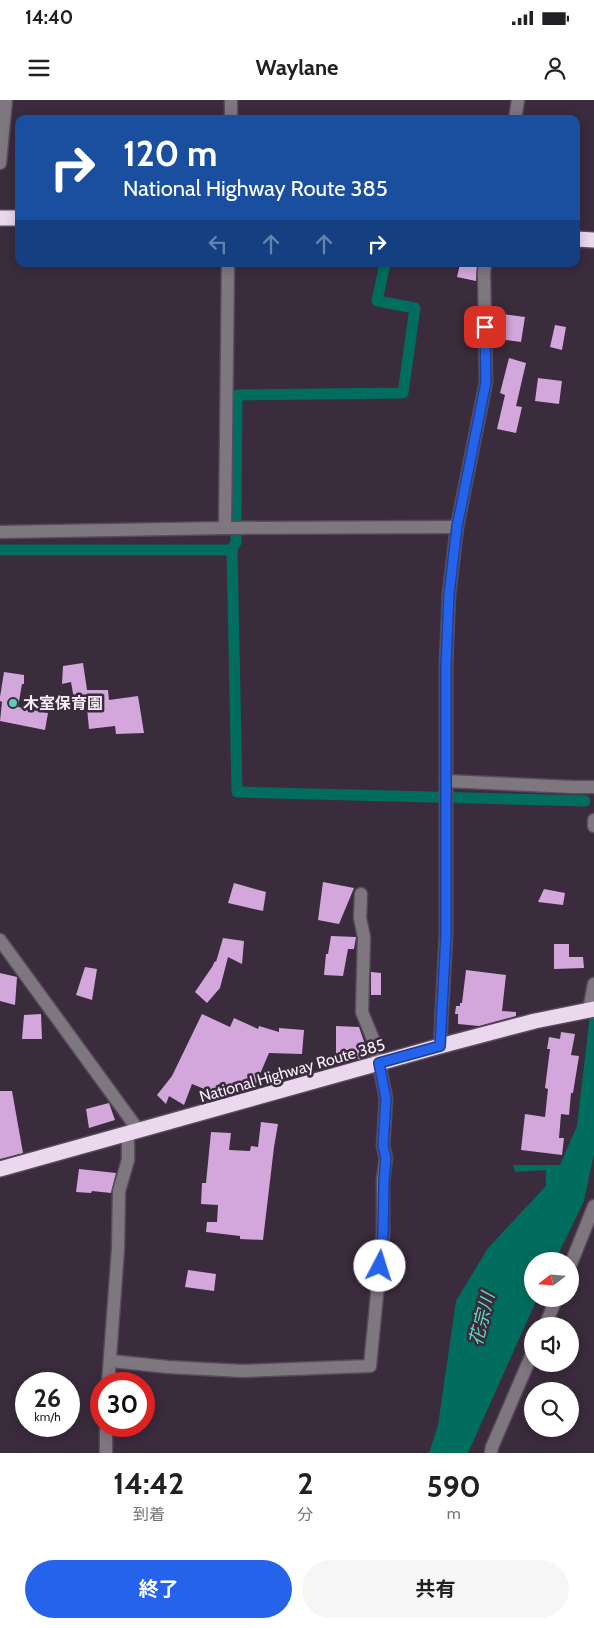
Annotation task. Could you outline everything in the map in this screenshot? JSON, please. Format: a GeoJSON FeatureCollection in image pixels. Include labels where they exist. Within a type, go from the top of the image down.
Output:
{"type":"FeatureCollection","features":[{"type":"Feature","properties":{"kind":"highway"},"geometry":{"type":"LineString","coordinates":[[0,218],[15,218]]}},
{"type":"Feature","properties":{"kind":"highway"},"geometry":{"type":"LineString","coordinates":[[580,239],[594,240]]}},
{"type":"Feature","properties":{"kind":"highway","name":"National Highway Route 385"},"geometry":{"type":"LineString","coordinates":[[0,1169],[440,1046],[535,1021],[591,1009]]}},
{"type":"Feature","properties":{"kind":"street"},"geometry":{"type":"LineString","coordinates":[[231,100],[231,115]]}},
{"type":"Feature","properties":{"kind":"street"},"geometry":{"type":"LineString","coordinates":[[516,115],[518,100]]}},
{"type":"Feature","properties":{"kind":"street"},"geometry":{"type":"LineString","coordinates":[[0,163],[4,102]]}},
{"type":"Feature","properties":{"kind":"street"},"geometry":{"type":"LineString","coordinates":[[225,528],[228,267]]}},
{"type":"Feature","properties":{"kind":"street"},"geometry":{"type":"LineString","coordinates":[[440,1046],[446,935],[449,594],[457,527],[486,382],[485,267]]}},
{"type":"Feature","properties":{"kind":"street"},"geometry":{"type":"LineString","coordinates":[[0,532],[225,528],[457,527]]}},
{"type":"Feature","properties":{"kind":"street"},"geometry":{"type":"LineString","coordinates":[[446,784],[594,787]]}},
{"type":"Feature","properties":{"kind":"street"},"geometry":{"type":"LineString","coordinates":[[594,820],[594,826]]}},
{"type":"Feature","properties":{"kind":"street"},"geometry":{"type":"LineString","coordinates":[[110,1361],[168,1367],[242,1371],[370,1366],[383,1233],[386,1158],[383,1146],[386,1099],[373,1039],[362,1012],[364,937],[360,918],[361,894]]}},
{"type":"Feature","properties":{"kind":"street"},"geometry":{"type":"LineString","coordinates":[[0,940],[134,1132],[119,1191],[118,1249],[109,1372]]}},
{"type":"Feature","properties":{"kind":"street"},"geometry":{"type":"LineString","coordinates":[[591,1009],[594,984]]}},
{"type":"Feature","properties":{"kind":"street"},"geometry":{"type":"LineString","coordinates":[[576,1252],[594,1206]]}},
{"type":"Feature","properties":{"kind":"street"},"geometry":{"type":"LineString","coordinates":[[494,1452],[492,1447],[524,1372]]}},
{"type":"Feature","properties":{"kind":"street"},"geometry":{"type":"LineString","coordinates":[[106,1453],[107,1437]]}},
{"type":"Feature","properties":{"kind":"water","name":"花宗川"},"geometry":{"type":"Polygon","coordinates":[[[594,997],[594,1154],[584,1201],[559,1252],[524,1252],[524,1308],[533,1308],[529,1317],[524,1317],[524,1328],[468,1453],[429,1453],[438,1425],[456,1301],[488,1248],[546,1186],[546,1170],[515,1172],[513,1165],[560,1165],[577,1126],[590,1015],[594,997]]]}},
{"type":"Feature","properties":{"kind":"building"},"geometry":{"type":"Polygon","coordinates":[[[459,267],[477,267],[476,281],[457,277],[459,267]]]}},
{"type":"Feature","properties":{"kind":"building"},"geometry":{"type":"Polygon","coordinates":[[[502,314],[525,317],[521,342],[499,339],[502,314]]]}},
{"type":"Feature","properties":{"kind":"building"},"geometry":{"type":"Polygon","coordinates":[[[555,325],[566,327],[562,350],[550,347],[555,325]]]}},
{"type":"Feature","properties":{"kind":"building"},"geometry":{"type":"Polygon","coordinates":[[[509,358],[526,363],[516,406],[522,407],[516,433],[497,429],[505,395],[500,393],[509,358]]]}},
{"type":"Feature","properties":{"kind":"building"},"geometry":{"type":"Polygon","coordinates":[[[538,378],[562,381],[559,404],[535,401],[538,378]]]}},
{"type":"Feature","properties":{"kind":"building"},"geometry":{"type":"Polygon","coordinates":[[[83,663],[87,690],[108,690],[109,700],[138,696],[144,733],[116,734],[115,726],[89,729],[87,708],[71,709],[70,700],[74,699],[71,682],[62,684],[63,666],[83,663]]]}},
{"type":"Feature","properties":{"kind":"building"},"geometry":{"type":"Polygon","coordinates":[[[4,672],[24,675],[24,684],[22,684],[18,707],[48,713],[45,730],[0,721],[2,702],[0,697],[4,672]]]}},
{"type":"Feature","properties":{"kind":"building"},"geometry":{"type":"Polygon","coordinates":[[[323,882],[354,888],[339,924],[318,920],[323,882]]]}},
{"type":"Feature","properties":{"kind":"building"},"geometry":{"type":"Polygon","coordinates":[[[234,883],[266,892],[263,911],[228,903],[234,883]]]}},
{"type":"Feature","properties":{"kind":"building"},"geometry":{"type":"Polygon","coordinates":[[[544,889],[565,893],[563,905],[538,902],[544,889]]]}},
{"type":"Feature","properties":{"kind":"building"},"geometry":{"type":"Polygon","coordinates":[[[331,936],[356,937],[354,949],[348,949],[343,976],[324,975],[326,954],[328,954],[331,936]]]}},
{"type":"Feature","properties":{"kind":"building"},"geometry":{"type":"Polygon","coordinates":[[[223,938],[244,941],[242,964],[228,957],[220,988],[207,1003],[195,992],[216,962],[223,938]]]}},
{"type":"Feature","properties":{"kind":"building"},"geometry":{"type":"Polygon","coordinates":[[[554,944],[569,944],[569,957],[583,957],[584,968],[554,969],[554,944]]]}},
{"type":"Feature","properties":{"kind":"building"},"geometry":{"type":"Polygon","coordinates":[[[85,967],[97,969],[92,1000],[76,995],[85,967]]]}},
{"type":"Feature","properties":{"kind":"building"},"geometry":{"type":"Polygon","coordinates":[[[466,970],[506,975],[502,1011],[516,1012],[516,1016],[479,1026],[458,1024],[458,1014],[455,1014],[456,1006],[460,1006],[460,1003],[462,1003],[466,970]]]}},
{"type":"Feature","properties":{"kind":"building"},"geometry":{"type":"Polygon","coordinates":[[[371,972],[381,973],[381,995],[371,995],[371,972]]]}},
{"type":"Feature","properties":{"kind":"building"},"geometry":{"type":"Polygon","coordinates":[[[0,973],[17,977],[15,1005],[0,1001],[0,973]]]}},
{"type":"Feature","properties":{"kind":"building"},"geometry":{"type":"Polygon","coordinates":[[[41,1014],[42,1039],[22,1039],[24,1015],[41,1014]]]}},
{"type":"Feature","properties":{"kind":"building"},"geometry":{"type":"Polygon","coordinates":[[[202,1014],[230,1027],[234,1018],[258,1029],[259,1026],[279,1032],[279,1028],[304,1030],[302,1054],[269,1053],[254,1088],[243,1091],[231,1087],[228,1096],[224,1097],[192,1084],[184,1105],[169,1096],[166,1104],[157,1095],[172,1076],[202,1014]]]}},
{"type":"Feature","properties":{"kind":"building"},"geometry":{"type":"Polygon","coordinates":[[[336,1026],[359,1027],[369,1056],[340,1064],[336,1061],[336,1026]]]}},
{"type":"Feature","properties":{"kind":"building"},"geometry":{"type":"Polygon","coordinates":[[[561,1032],[575,1034],[571,1055],[579,1056],[573,1093],[571,1093],[569,1115],[561,1114],[559,1138],[564,1138],[562,1155],[521,1150],[525,1114],[545,1117],[548,1089],[545,1088],[550,1049],[547,1049],[549,1037],[560,1039],[561,1032]]]}},
{"type":"Feature","properties":{"kind":"building"},"geometry":{"type":"Polygon","coordinates":[[[0,1091],[12,1091],[23,1153],[0,1159],[0,1091]]]}},
{"type":"Feature","properties":{"kind":"building"},"geometry":{"type":"Polygon","coordinates":[[[109,1103],[115,1120],[89,1128],[86,1109],[109,1103]]]}},
{"type":"Feature","properties":{"kind":"building"},"geometry":{"type":"Polygon","coordinates":[[[261,1122],[278,1124],[263,1240],[240,1239],[240,1236],[206,1232],[207,1222],[217,1222],[218,1205],[201,1204],[202,1183],[206,1183],[211,1132],[231,1133],[229,1150],[250,1151],[251,1146],[258,1147],[261,1122]]]}},
{"type":"Feature","properties":{"kind":"building"},"geometry":{"type":"Polygon","coordinates":[[[79,1169],[116,1173],[111,1193],[76,1192],[79,1169]]]}},
{"type":"Feature","properties":{"kind":"building"},"geometry":{"type":"Polygon","coordinates":[[[188,1270],[216,1274],[214,1291],[185,1287],[188,1270]]]}},
{"type":"Feature","properties":{"kind":"waterway"},"geometry":{"type":"LineString","coordinates":[[236,520],[237,395],[403,393],[415,308],[377,301],[384,267]]}},
{"type":"Feature","properties":{"kind":"waterway"},"geometry":{"type":"LineString","coordinates":[[232,550],[236,542],[236,536]]}},
{"type":"Feature","properties":{"kind":"waterway"},"geometry":{"type":"LineString","coordinates":[[0,550],[232,550],[237,792],[585,801]]}},
{"type":"Feature","properties":{"kind":"place","name":"木室保育園"},"geometry":{"type":"Point","coordinates":[13,703]}},
{"type":"Feature","properties":{"kind":"route"},"geometry":{"type":"LineString","coordinates":[[380,1266],[386,1158],[383,1146],[386,1099],[379,1063],[440,1046],[446,935],[446,664],[449,594],[457,527],[486,382],[485,327]]}}]}
